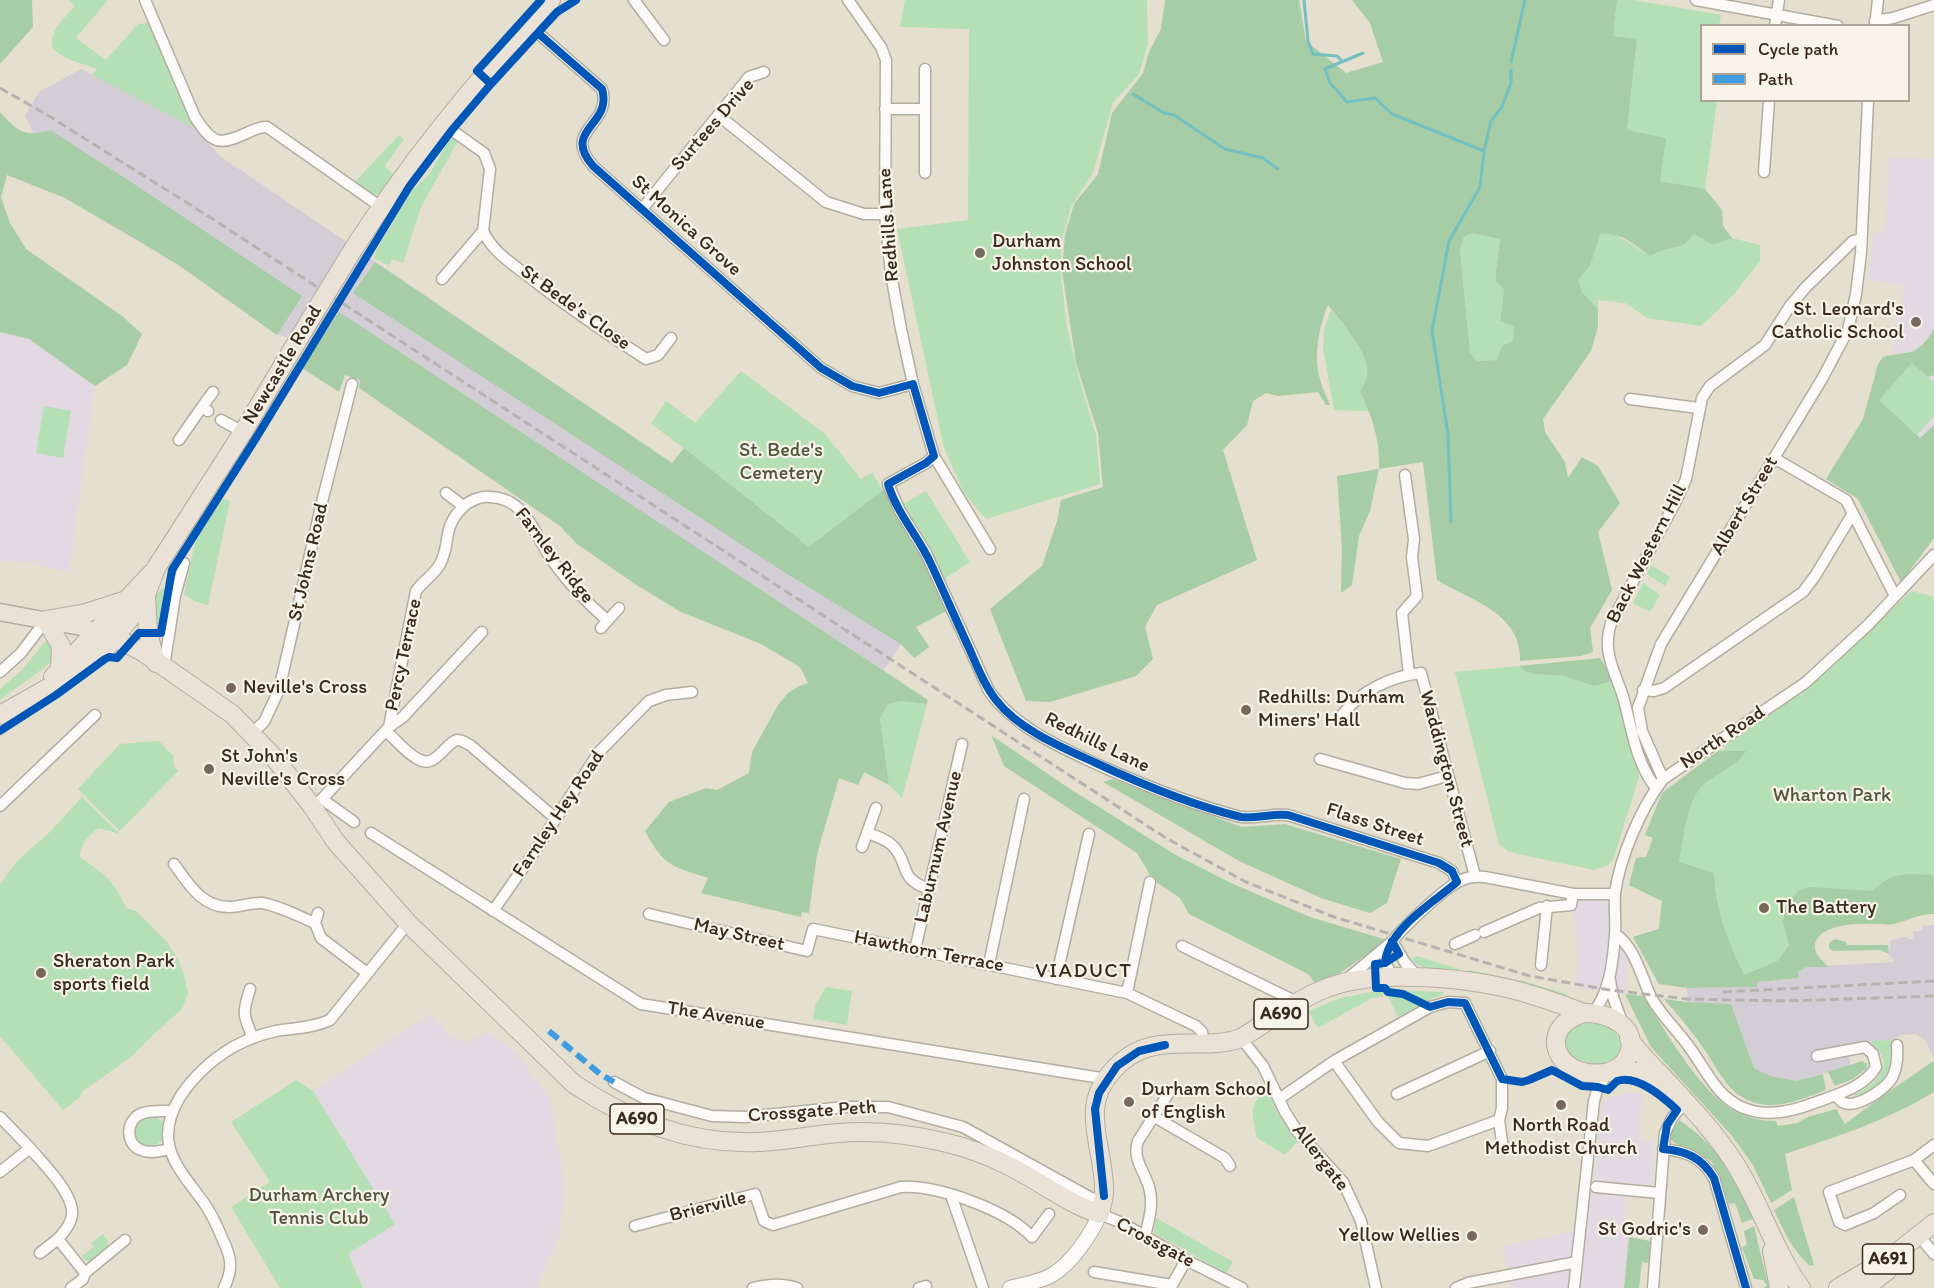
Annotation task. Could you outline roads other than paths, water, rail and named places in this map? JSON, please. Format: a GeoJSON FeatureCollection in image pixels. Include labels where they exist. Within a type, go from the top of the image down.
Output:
{"type":"FeatureCollection","features":[{"type":"Feature","properties":{"kind":"highway"},"geometry":{"type":"LineString","coordinates":[[443,124],[529,25],[546,2]]}},
{"type":"Feature","properties":{"kind":"highway","name":"Newcastle Road"},"geometry":{"type":"LineString","coordinates":[[102,639],[132,616],[146,595],[156,568],[243,432],[354,248],[412,163],[443,124]]}},
{"type":"Feature","properties":{"kind":"highway","name":"Newcastle Road"},"geometry":{"type":"LineString","coordinates":[[102,639],[124,600],[156,568]]}},
{"type":"Feature","properties":{"kind":"highway"},"geometry":{"type":"LineString","coordinates":[[146,595],[148,633],[160,665]]}},
{"type":"Feature","properties":{"kind":"highway"},"geometry":{"type":"LineString","coordinates":[[60,669],[61,646],[46,620],[86,613],[124,600]]}},
{"type":"Feature","properties":{"kind":"highway"},"geometry":{"type":"LineString","coordinates":[[45,688],[60,669],[102,639]]}},
{"type":"Feature","properties":{"kind":"highway"},"geometry":{"type":"LineString","coordinates":[[0,715],[62,680],[102,639]]}},
{"type":"Feature","properties":{"kind":"highway","name":"A690"},"geometry":{"type":"LineString","coordinates":[[102,639],[138,660],[160,665],[218,702],[272,754],[317,803],[336,842],[408,923],[574,1084],[600,1101],[651,1125],[704,1140],[758,1142],[869,1132],[944,1142],[1013,1167],[1070,1201],[1100,1214],[1104,1196],[1095,1109],[1099,1093],[1107,1079],[1117,1066],[1139,1051],[1165,1045],[1230,1042],[1241,1038],[1324,988],[1344,983],[1392,977],[1463,981],[1537,997],[1616,1019],[1642,1055],[1715,1135],[1734,1162],[1765,1217],[1786,1264],[1801,1288]]}},
{"type":"Feature","properties":{"kind":"highway"},"geometry":{"type":"LineString","coordinates":[[1537,997],[1560,1029]]}},
{"type":"Feature","properties":{"kind":"highway"},"geometry":{"type":"LineString","coordinates":[[1581,1072],[1570,1066],[1559,1054],[1556,1036],[1568,1019],[1588,1013]]}},
{"type":"Feature","properties":{"kind":"highway"},"geometry":{"type":"LineString","coordinates":[[1613,1070],[1628,1057],[1626,1032]]}},
{"type":"Feature","properties":{"kind":"highway","name":"A690"},"geometry":{"type":"LineString","coordinates":[[1581,1072],[1592,1074],[1629,1070],[1685,1102]]}},
{"type":"Feature","properties":{"kind":"highway","name":"A690"},"geometry":{"type":"LineString","coordinates":[[1765,1217],[1779,1288]]}},
{"type":"Feature","properties":{"kind":"highway","name":"A691"},"geometry":{"type":"LineString","coordinates":[[1838,1288],[1891,1257],[1934,1223]]}},
{"type":"Feature","properties":{"kind":"highway","name":"A691"},"geometry":{"type":"LineString","coordinates":[[1865,1288],[1931,1244]]}},
{"type":"Feature","properties":{"kind":"main road","name":"A690"},"geometry":{"type":"LineString","coordinates":[[0,612],[46,620],[102,639]]}},
{"type":"Feature","properties":{"kind":"street"},"geometry":{"type":"LineString","coordinates":[[145,0],[195,117],[206,133],[224,142],[261,127],[267,127],[381,207]]}},
{"type":"Feature","properties":{"kind":"street"},"geometry":{"type":"LineString","coordinates":[[634,0],[664,40]]}},
{"type":"Feature","properties":{"kind":"street","name":"Redhills Lane"},"geometry":{"type":"LineString","coordinates":[[848,0],[886,60],[885,214],[891,274],[913,384],[934,456],[990,549]]}},
{"type":"Feature","properties":{"kind":"street"},"geometry":{"type":"LineString","coordinates":[[1696,0],[1776,21],[1813,24]]}},
{"type":"Feature","properties":{"kind":"street"},"geometry":{"type":"LineString","coordinates":[[1776,21],[1779,0]]}},
{"type":"Feature","properties":{"kind":"street"},"geometry":{"type":"LineString","coordinates":[[1878,0],[1875,23],[1934,5]]}},
{"type":"Feature","properties":{"kind":"street","name":"St Monica Grove"},"geometry":{"type":"LineString","coordinates":[[529,25],[602,89],[605,98],[603,110],[588,128],[582,141],[584,155],[593,166],[821,368],[852,386],[879,393],[913,384]]}},
{"type":"Feature","properties":{"kind":"street"},"geometry":{"type":"LineString","coordinates":[[925,69],[925,173]]}},
{"type":"Feature","properties":{"kind":"street","name":"Surtees Drive"},"geometry":{"type":"LineString","coordinates":[[642,209],[749,77],[764,72]]}},
{"type":"Feature","properties":{"kind":"street"},"geometry":{"type":"LineString","coordinates":[[1764,172],[1769,102]]}},
{"type":"Feature","properties":{"kind":"street","name":"Albert Street"},"geometry":{"type":"LineString","coordinates":[[1659,784],[1638,717],[1638,708],[1661,644],[1822,379],[1848,330],[1853,315],[1859,278],[1868,102]]}},
{"type":"Feature","properties":{"kind":"street"},"geometry":{"type":"LineString","coordinates":[[885,109],[925,109]]}},
{"type":"Feature","properties":{"kind":"street"},"geometry":{"type":"LineString","coordinates":[[718,115],[826,202],[864,214],[885,214]]}},
{"type":"Feature","properties":{"kind":"street"},"geometry":{"type":"LineString","coordinates":[[442,279],[483,231],[489,180],[488,160],[484,153],[443,124]]}},
{"type":"Feature","properties":{"kind":"street","name":"St Bede's Close"},"geometry":{"type":"LineString","coordinates":[[483,231],[497,252],[570,310],[646,359],[658,355],[671,338]]}},
{"type":"Feature","properties":{"kind":"street","name":"Back Western Hill"},"geometry":{"type":"LineString","coordinates":[[1659,784],[1646,776],[1636,749],[1608,654],[1609,630],[1686,479],[1698,408],[1702,398],[1710,386],[1766,345],[1790,306],[1806,287],[1862,235]]}},
{"type":"Feature","properties":{"kind":"street","name":"St Johns Road"},"geometry":{"type":"LineString","coordinates":[[252,734],[264,722],[279,690],[352,384]]}},
{"type":"Feature","properties":{"kind":"street"},"geometry":{"type":"LineString","coordinates":[[178,440],[205,409],[213,392]]}},
{"type":"Feature","properties":{"kind":"street"},"geometry":{"type":"LineString","coordinates":[[1630,399],[1698,408]]}},
{"type":"Feature","properties":{"kind":"street"},"geometry":{"type":"LineString","coordinates":[[221,420],[243,432]]}},
{"type":"Feature","properties":{"kind":"street","name":"Redhills Lane"},"geometry":{"type":"LineString","coordinates":[[934,456],[926,463],[888,484],[892,496],[926,553],[989,691],[1002,707],[1037,734],[1060,747],[1176,797],[1228,814],[1252,818],[1274,814]]}},
{"type":"Feature","properties":{"kind":"street"},"geometry":{"type":"LineString","coordinates":[[1774,458],[1846,500],[1895,596]]}},
{"type":"Feature","properties":{"kind":"street"},"geometry":{"type":"LineString","coordinates":[[1342,715],[1348,706],[1363,695],[1390,680],[1409,674],[1402,613],[1417,596],[1412,557],[1414,538],[1405,475]]}},
{"type":"Feature","properties":{"kind":"street"},"geometry":{"type":"LineString","coordinates":[[446,493],[463,507]]}},
{"type":"Feature","properties":{"kind":"street","name":"Farnley Ridge"},"geometry":{"type":"LineString","coordinates":[[463,507],[486,496],[498,497],[516,505],[528,518],[548,556],[604,624],[619,608]]}},
{"type":"Feature","properties":{"kind":"street","name":"Percy Terrace"},"geometry":{"type":"LineString","coordinates":[[317,803],[388,729],[416,591],[423,581],[435,572],[442,561],[450,521],[463,507]]}},
{"type":"Feature","properties":{"kind":"street"},"geometry":{"type":"LineString","coordinates":[[1643,690],[1654,691],[1664,688],[1803,592],[1853,513]]}},
{"type":"Feature","properties":{"kind":"street","name":"North Road"},"geometry":{"type":"LineString","coordinates":[[1588,1013],[1604,997],[1609,977],[1615,934],[1615,894],[1631,837],[1642,810],[1659,784],[1805,683],[1868,625],[1934,555]]}},
{"type":"Feature","properties":{"kind":"street"},"geometry":{"type":"LineString","coordinates":[[160,665],[184,563]]}},
{"type":"Feature","properties":{"kind":"street"},"geometry":{"type":"LineString","coordinates":[[0,672],[21,653],[46,620]]}},
{"type":"Feature","properties":{"kind":"street"},"geometry":{"type":"LineString","coordinates":[[482,632],[403,717],[388,729],[419,760],[428,761],[439,756],[455,741],[460,740],[470,745],[555,818]]}},
{"type":"Feature","properties":{"kind":"street","name":"Waddington Street"},"geometry":{"type":"LineString","coordinates":[[1409,674],[1421,673],[1475,876]]}},
{"type":"Feature","properties":{"kind":"street","name":"Farnley Hey Road"},"geometry":{"type":"LineString","coordinates":[[493,911],[599,752],[650,701],[666,695],[692,692]]}},
{"type":"Feature","properties":{"kind":"street"},"geometry":{"type":"LineString","coordinates":[[0,806],[94,716]]}},
{"type":"Feature","properties":{"kind":"street","name":"Laburnum Avenue"},"geometry":{"type":"LineString","coordinates":[[915,950],[962,744]]}},
{"type":"Feature","properties":{"kind":"street"},"geometry":{"type":"LineString","coordinates":[[1320,759],[1405,783],[1418,784],[1447,776]]}},
{"type":"Feature","properties":{"kind":"street"},"geometry":{"type":"LineString","coordinates":[[988,964],[1024,799]]}},
{"type":"Feature","properties":{"kind":"street"},"geometry":{"type":"LineString","coordinates":[[317,803],[354,822]]}},
{"type":"Feature","properties":{"kind":"street"},"geometry":{"type":"LineString","coordinates":[[862,847],[876,808]]}},
{"type":"Feature","properties":{"kind":"street","name":"Flass Street"},"geometry":{"type":"LineString","coordinates":[[1274,814],[1288,815],[1439,863],[1452,871],[1458,882]]}},
{"type":"Feature","properties":{"kind":"street","name":"The Avenue"},"geometry":{"type":"LineString","coordinates":[[371,833],[640,1004],[1107,1079]]}},
{"type":"Feature","properties":{"kind":"street"},"geometry":{"type":"LineString","coordinates":[[867,833],[883,838],[893,846],[909,878],[914,883],[929,889]]}},
{"type":"Feature","properties":{"kind":"street"},"geometry":{"type":"LineString","coordinates":[[1056,979],[1089,834]]}},
{"type":"Feature","properties":{"kind":"street"},"geometry":{"type":"LineString","coordinates":[[174,864],[196,894],[209,902],[228,907],[265,903],[316,918],[321,938],[368,973]]}},
{"type":"Feature","properties":{"kind":"street"},"geometry":{"type":"LineString","coordinates":[[1344,983],[1392,941],[1406,925],[1458,882],[1475,876],[1573,894],[1615,894]]}},
{"type":"Feature","properties":{"kind":"street"},"geometry":{"type":"LineString","coordinates":[[1127,993],[1150,882]]}},
{"type":"Feature","properties":{"kind":"street"},"geometry":{"type":"LineString","coordinates":[[1455,944],[1533,910],[1547,906],[1571,905],[1573,894]]}},
{"type":"Feature","properties":{"kind":"street"},"geometry":{"type":"LineString","coordinates":[[1541,965],[1547,906]]}},
{"type":"Feature","properties":{"kind":"street","name":"May Street"},"geometry":{"type":"LineString","coordinates":[[649,914],[807,951],[813,929]]}},
{"type":"Feature","properties":{"kind":"street"},"geometry":{"type":"LineString","coordinates":[[224,1288],[232,1266],[227,1248],[206,1206],[174,1162],[169,1149],[169,1124],[172,1111],[183,1092],[205,1068],[235,1046],[276,1031],[320,1025],[330,1020],[408,923]]}},
{"type":"Feature","properties":{"kind":"street","name":"Hawthorn Terrace"},"geometry":{"type":"LineString","coordinates":[[813,929],[1127,993],[1196,1026],[1202,1032],[1204,1044]]}},
{"type":"Feature","properties":{"kind":"street"},"geometry":{"type":"LineString","coordinates":[[1615,934],[1624,940],[1629,948],[1652,999],[1692,1051],[1716,1088],[1728,1098],[1752,1111],[1774,1114],[1800,1108],[1836,1095],[1860,1083],[1871,1075],[1876,1067],[1873,1054],[1864,1047],[1818,1056]]}},
{"type":"Feature","properties":{"kind":"street"},"geometry":{"type":"LineString","coordinates":[[1392,941],[1406,964],[1418,977]]}},
{"type":"Feature","properties":{"kind":"street"},"geometry":{"type":"LineString","coordinates":[[1392,941],[1386,951],[1385,963],[1392,977]]}},
{"type":"Feature","properties":{"kind":"street"},"geometry":{"type":"LineString","coordinates":[[1182,946],[1299,1003]]}},
{"type":"Feature","properties":{"kind":"street","name":"North Road"},"geometry":{"type":"LineString","coordinates":[[1609,977],[1613,997],[1626,1032]]}},
{"type":"Feature","properties":{"kind":"street"},"geometry":{"type":"LineString","coordinates":[[250,989],[243,1009],[244,1018],[253,1038]]}},
{"type":"Feature","properties":{"kind":"street"},"geometry":{"type":"LineString","coordinates":[[1279,1099],[1334,1061],[1430,1007],[1448,1002],[1465,1003],[1502,1079],[1502,1108],[1499,1120],[1503,1149]]}},
{"type":"Feature","properties":{"kind":"street","name":"Allergate"},"geometry":{"type":"LineString","coordinates":[[1241,1038],[1263,1066],[1297,1131],[1342,1182],[1355,1206],[1361,1221],[1376,1288]]}},
{"type":"Feature","properties":{"kind":"street"},"geometry":{"type":"LineString","coordinates":[[1836,1095],[1841,1102],[1847,1104],[1869,1098],[1886,1086],[1897,1065],[1897,1045]]}},
{"type":"Feature","properties":{"kind":"street"},"geometry":{"type":"LineString","coordinates":[[1397,1094],[1490,1052]]}},
{"type":"Feature","properties":{"kind":"street"},"geometry":{"type":"LineString","coordinates":[[1334,1061],[1378,1122],[1394,1140],[1428,1146],[1499,1120]]}},
{"type":"Feature","properties":{"kind":"street"},"geometry":{"type":"LineString","coordinates":[[1574,1288],[1594,1101],[1598,1087],[1613,1070]]}},
{"type":"Feature","properties":{"kind":"street"},"geometry":{"type":"LineString","coordinates":[[1581,1072],[1594,1101]]}},
{"type":"Feature","properties":{"kind":"street","name":"Crossgate Peth"},"geometry":{"type":"LineString","coordinates":[[614,1082],[644,1098],[712,1116],[745,1117],[845,1107],[888,1107],[963,1127],[1093,1199],[1100,1199],[1104,1196]]}},
{"type":"Feature","properties":{"kind":"street"},"geometry":{"type":"LineString","coordinates":[[1145,1236],[1150,1217],[1149,1186],[1137,1160],[1135,1149],[1168,1094]]}},
{"type":"Feature","properties":{"kind":"street"},"geometry":{"type":"LineString","coordinates":[[1653,1288],[1659,1193],[1667,1125],[1685,1102]]}},
{"type":"Feature","properties":{"kind":"street"},"geometry":{"type":"LineString","coordinates":[[169,1149],[154,1152],[140,1150],[131,1142],[129,1129],[134,1119],[144,1112],[172,1111]]}},
{"type":"Feature","properties":{"kind":"street"},"geometry":{"type":"LineString","coordinates":[[1153,1116],[1225,1158],[1230,1166]]}},
{"type":"Feature","properties":{"kind":"street"},"geometry":{"type":"LineString","coordinates":[[0,1117],[30,1148],[70,1197],[73,1208],[72,1218],[58,1239],[40,1253]]}},
{"type":"Feature","properties":{"kind":"street"},"geometry":{"type":"LineString","coordinates":[[1900,1195],[1874,1213],[1845,1225],[1839,1222],[1829,1192],[1914,1160],[1934,1145]]}},
{"type":"Feature","properties":{"kind":"street"},"geometry":{"type":"LineString","coordinates":[[0,1172],[30,1148]]}},
{"type":"Feature","properties":{"kind":"street"},"geometry":{"type":"LineString","coordinates":[[1663,1149],[1678,1150],[1696,1157],[1705,1164],[1714,1178],[1746,1288]]}},
{"type":"Feature","properties":{"kind":"street"},"geometry":{"type":"LineString","coordinates":[[1914,1160],[1934,1184]]}},
{"type":"Feature","properties":{"kind":"street","name":"Brierville"},"geometry":{"type":"LineString","coordinates":[[635,1226],[755,1194],[764,1221],[773,1225],[901,1187],[925,1188],[951,1194]]}},
{"type":"Feature","properties":{"kind":"street"},"geometry":{"type":"LineString","coordinates":[[1596,1187],[1659,1193]]}},
{"type":"Feature","properties":{"kind":"street"},"geometry":{"type":"LineString","coordinates":[[951,1194],[1005,1217],[1021,1226],[1032,1237],[1049,1214]]}},
{"type":"Feature","properties":{"kind":"street"},"geometry":{"type":"LineString","coordinates":[[951,1194],[983,1288]]}},
{"type":"Feature","properties":{"kind":"street"},"geometry":{"type":"LineString","coordinates":[[1010,1288],[1032,1285],[1062,1267],[1086,1237],[1100,1214]]}},
{"type":"Feature","properties":{"kind":"street","name":"Crossgate"},"geometry":{"type":"LineString","coordinates":[[1100,1214],[1242,1288]]}},
{"type":"Feature","properties":{"kind":"street"},"geometry":{"type":"LineString","coordinates":[[58,1239],[85,1273]]}},
{"type":"Feature","properties":{"kind":"street"},"geometry":{"type":"LineString","coordinates":[[71,1288],[82,1279],[85,1273],[125,1240]]}},
{"type":"Feature","properties":{"kind":"street"},"geometry":{"type":"LineString","coordinates":[[1094,1272],[1172,1285],[1186,1260]]}},
{"type":"Feature","properties":{"kind":"street"},"geometry":{"type":"LineString","coordinates":[[1456,1288],[1468,1283],[1576,1262]]}},
{"type":"Feature","properties":{"kind":"street"},"geometry":{"type":"LineString","coordinates":[[753,1288],[785,1285],[797,1288]]}},
{"type":"Feature","properties":{"kind":"waterway"},"geometry":{"type":"LineString","coordinates":[[1304,0],[1308,41],[1313,54],[1337,56],[1341,60]]}},
{"type":"Feature","properties":{"kind":"waterway"},"geometry":{"type":"LineString","coordinates":[[1511,62],[1525,0]]}},
{"type":"Feature","properties":{"kind":"waterway"},"geometry":{"type":"LineString","coordinates":[[1363,53],[1325,69],[1330,83],[1347,102],[1375,98],[1392,114],[1484,151],[1480,187],[1449,241],[1432,331],[1448,434],[1451,522]]}},
{"type":"Feature","properties":{"kind":"waterway"},"geometry":{"type":"LineString","coordinates":[[1484,151],[1491,121],[1502,107],[1511,83],[1511,70]]}},
{"type":"Feature","properties":{"kind":"waterway"},"geometry":{"type":"LineString","coordinates":[[1133,94],[1164,113],[1174,115],[1225,149],[1263,158],[1278,169]]}},
{"type":"Feature","properties":{"kind":"railway"},"geometry":{"type":"LineString","coordinates":[[0,88],[211,218],[1166,838],[1246,882],[1334,917],[1530,976],[1610,990],[1687,999],[1785,1001],[1934,996]]}},
{"type":"Feature","properties":{"kind":"railway"},"geometry":{"type":"LineString","coordinates":[[1723,992],[1934,981]]}},
{"type":"Feature","properties":{"kind":"place","name":"Durham Johnston School"},"geometry":{"type":"Point","coordinates":[980,253]}},
{"type":"Feature","properties":{"kind":"place","name":"St. Leonard's Catholic School"},"geometry":{"type":"Point","coordinates":[1916,322]}},
{"type":"Feature","properties":{"kind":"place","name":"Neville's Cross"},"geometry":{"type":"Point","coordinates":[231,688]}},
{"type":"Feature","properties":{"kind":"place","name":"Redhills: Durham Miners' Hall"},"geometry":{"type":"Point","coordinates":[1246,710]}},
{"type":"Feature","properties":{"kind":"place","name":"St John's Neville's Cross"},"geometry":{"type":"Point","coordinates":[209,769]}},
{"type":"Feature","properties":{"kind":"place","name":"The Battery"},"geometry":{"type":"Point","coordinates":[1764,908]}},
{"type":"Feature","properties":{"kind":"place","name":"Sheraton Park sports field"},"geometry":{"type":"Point","coordinates":[41,973]}},
{"type":"Feature","properties":{"kind":"place","name":"Durham School of English"},"geometry":{"type":"Point","coordinates":[1129,1102]}},
{"type":"Feature","properties":{"kind":"place","name":"North Road Methodist Church"},"geometry":{"type":"Point","coordinates":[1561,1105]}},
{"type":"Feature","properties":{"kind":"place","name":"St Godric's"},"geometry":{"type":"Point","coordinates":[1703,1230]}},
{"type":"Feature","properties":{"kind":"place","name":"Yellow Wellies"},"geometry":{"type":"Point","coordinates":[1472,1236]}},
{"type":"Feature","properties":{"kind":"district","name":"VIADUCT"},"geometry":{"type":"Point","coordinates":[1084,972]}},
{"type":"Feature","properties":{"kind":"park label","name":"St. Bede's Cemetery"},"geometry":{"type":"Point","coordinates":[781,462]}},
{"type":"Feature","properties":{"kind":"park label","name":"Wharton Park"},"geometry":{"type":"Point","coordinates":[1832,796]}},
{"type":"Feature","properties":{"kind":"park label","name":"Durham Archery Tennis Club"},"geometry":{"type":"Point","coordinates":[319,1208]}}]}
